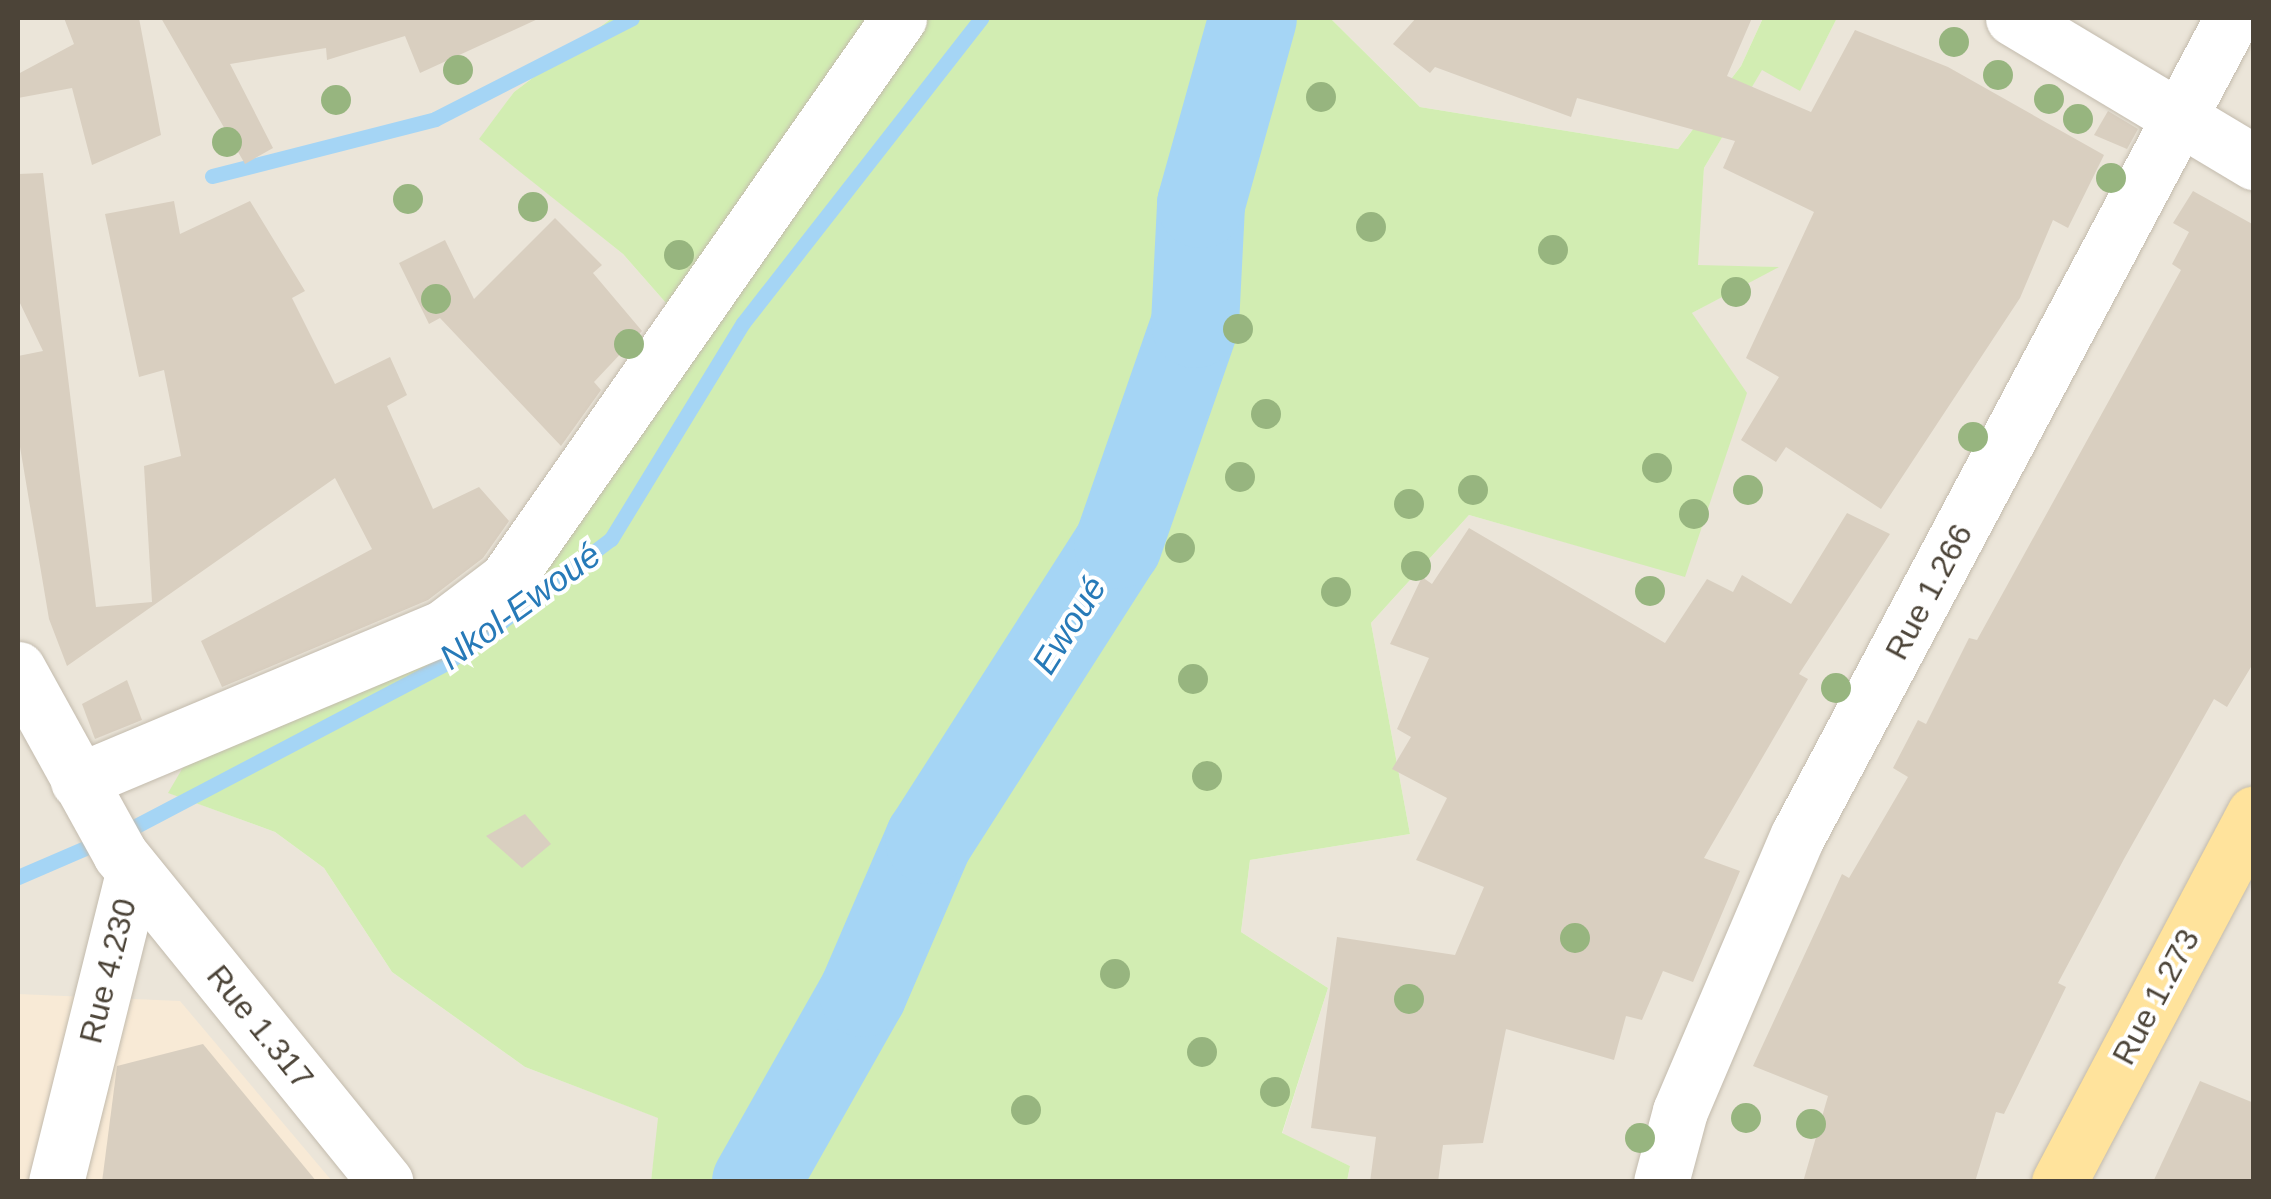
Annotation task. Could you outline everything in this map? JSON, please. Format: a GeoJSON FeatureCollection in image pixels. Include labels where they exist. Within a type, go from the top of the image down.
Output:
{"type":"FeatureCollection","features":[{"type":"Feature","properties":{"kind":"main road","name":"Rue 1.273"},"geometry":{"type":"LineString","coordinates":[[2059,1182],[2254,813]]}},
{"type":"Feature","properties":{"kind":"street"},"geometry":{"type":"LineString","coordinates":[[18,669],[106,830],[444,626],[506,580],[899,18]]}},
{"type":"Feature","properties":{"kind":"street"},"geometry":{"type":"LineString","coordinates":[[2013,18],[2254,162]]}},
{"type":"Feature","properties":{"kind":"street","name":"Rue 1.266"},"geometry":{"type":"LineString","coordinates":[[1661,1182],[1680,1111],[1798,835],[2183,120],[2232,18]]}},
{"type":"Feature","properties":{"kind":"street","name":"Rue 4.230"},"geometry":{"type":"LineString","coordinates":[[56,1182],[106,830]]}},
{"type":"Feature","properties":{"kind":"street","name":"Rue 1.317"},"geometry":{"type":"LineString","coordinates":[[106,830],[386,1182]]}},
{"type":"Feature","properties":{"kind":"shaded area"},"geometry":{"type":"Polygon","coordinates":[[[18,18],[612,18],[514,92],[480,139],[623,254],[666,303],[467,620],[169,793],[275,832],[324,868],[392,972],[525,1067],[659,1118],[651,1181],[18,1181],[18,18]]]}},
{"type":"Feature","properties":{"kind":"shaded area"},"geometry":{"type":"Polygon","coordinates":[[[1330,18],[1763,18],[1741,66],[1678,149],[1420,107],[1330,18]]]}},
{"type":"Feature","properties":{"kind":"shaded area"},"geometry":{"type":"Polygon","coordinates":[[[1837,18],[2253,18],[2253,1181],[1347,1181],[1350,1166],[1282,1134],[1328,988],[1241,932],[1250,860],[1410,834],[1371,623],[1469,515],[1685,576],[1692,313],[1776,267],[1697,266],[1704,168],[1762,69],[1800,90],[1837,18]]]}},
{"type":"Feature","properties":{"kind":"shaded area"},"geometry":{"type":"Polygon","coordinates":[[[18,994],[180,1001],[332,1181],[18,1182],[18,994]]]}},
{"type":"Feature","properties":{"kind":"green space"},"geometry":{"type":"Polygon","coordinates":[[[612,18],[1330,18],[1420,107],[1678,149],[1741,66],[1763,18],[1837,18],[1800,91],[1762,70],[1704,168],[1698,265],[1779,267],[1692,313],[1747,393],[1685,577],[1469,515],[1371,623],[1410,834],[1250,860],[1241,932],[1328,988],[1282,1133],[1350,1166],[1347,1181],[651,1181],[658,1118],[525,1067],[392,972],[324,868],[275,832],[168,793],[196,745],[467,620],[634,377],[666,303],[623,254],[479,139],[514,92],[612,18]]]}},
{"type":"Feature","properties":{"kind":"building"},"geometry":{"type":"Polygon","coordinates":[[[64,18],[139,18],[161,135],[92,165],[72,88],[18,98],[18,74],[74,44],[64,18]]]}},
{"type":"Feature","properties":{"kind":"building"},"geometry":{"type":"Polygon","coordinates":[[[161,18],[540,18],[420,73],[405,36],[327,60],[326,48],[230,64],[273,148],[245,164],[161,18]]]}},
{"type":"Feature","properties":{"kind":"building"},"geometry":{"type":"Polygon","coordinates":[[[1416,18],[1752,18],[1727,76],[1811,112],[1855,30],[1948,67],[2104,155],[2068,228],[2053,220],[2020,298],[1881,509],[1786,447],[1776,462],[1741,440],[1779,377],[1746,358],[1814,212],[1723,168],[1735,141],[1577,98],[1571,117],[1435,67],[1430,73],[1393,44],[1416,18]]]}},
{"type":"Feature","properties":{"kind":"building"},"geometry":{"type":"Polygon","coordinates":[[[2108,111],[2138,129],[2127,149],[2094,135],[2108,111]]]}},
{"type":"Feature","properties":{"kind":"building"},"geometry":{"type":"Polygon","coordinates":[[[43,173],[96,607],[152,602],[144,466],[181,456],[164,370],[139,377],[105,214],[174,201],[180,234],[250,201],[305,291],[292,298],[335,384],[390,357],[407,395],[387,406],[433,509],[479,487],[509,521],[483,558],[428,600],[222,687],[201,641],[372,549],[335,478],[67,666],[49,619],[18,435],[18,356],[43,351],[18,299],[18,174],[43,173]]]}},
{"type":"Feature","properties":{"kind":"building"},"geometry":{"type":"Polygon","coordinates":[[[2193,191],[2254,225],[2254,662],[2227,707],[2214,699],[2124,859],[2058,983],[2066,987],[2004,1114],[1996,1112],[1975,1182],[1803,1182],[1828,1096],[1753,1066],[1842,874],[1849,878],[1908,777],[1893,768],[1918,720],[1926,724],[1969,638],[1977,640],[2181,270],[2172,264],[2189,232],[2173,223],[2193,191]]]}},
{"type":"Feature","properties":{"kind":"building"},"geometry":{"type":"Polygon","coordinates":[[[555,218],[602,265],[593,273],[642,331],[594,382],[601,390],[561,446],[440,318],[429,324],[399,263],[445,240],[474,299],[555,218]]]}},
{"type":"Feature","properties":{"kind":"building"},"geometry":{"type":"Polygon","coordinates":[[[1847,513],[1890,534],[1799,674],[1808,679],[1704,858],[1740,871],[1693,982],[1663,971],[1642,1020],[1626,1016],[1614,1060],[1506,1029],[1483,1143],[1443,1145],[1438,1182],[1370,1182],[1376,1137],[1311,1128],[1337,937],[1455,955],[1484,887],[1416,860],[1447,798],[1392,769],[1411,737],[1397,729],[1429,658],[1390,644],[1422,577],[1432,584],[1469,528],[1665,643],[1707,579],[1733,592],[1742,575],[1791,604],[1847,513]]]}},
{"type":"Feature","properties":{"kind":"building"},"geometry":{"type":"Polygon","coordinates":[[[127,680],[142,720],[95,739],[82,704],[127,680]]]}},
{"type":"Feature","properties":{"kind":"building"},"geometry":{"type":"Polygon","coordinates":[[[525,814],[551,844],[522,868],[486,836],[525,814]]]}},
{"type":"Feature","properties":{"kind":"building"},"geometry":{"type":"Polygon","coordinates":[[[203,1044],[317,1182],[102,1182],[117,1066],[203,1044]]]}},
{"type":"Feature","properties":{"kind":"building"},"geometry":{"type":"Polygon","coordinates":[[[2200,1081],[2254,1103],[2254,1182],[2153,1182],[2200,1081]]]}},
{"type":"Feature","properties":{"kind":"waterway"},"geometry":{"type":"LineString","coordinates":[[212,176],[435,119],[632,18]]}},
{"type":"Feature","properties":{"kind":"waterway","name":"Nkol-Ewoué"},"geometry":{"type":"LineString","coordinates":[[18,877],[134,827],[450,661],[611,539],[743,323],[981,18]]}},
{"type":"Feature","properties":{"kind":"waterway","name":"Ewoué"},"geometry":{"type":"LineString","coordinates":[[756,1182],[863,993],[929,840],[1118,545],[1195,324],[1201,204],[1253,18]]}}]}
